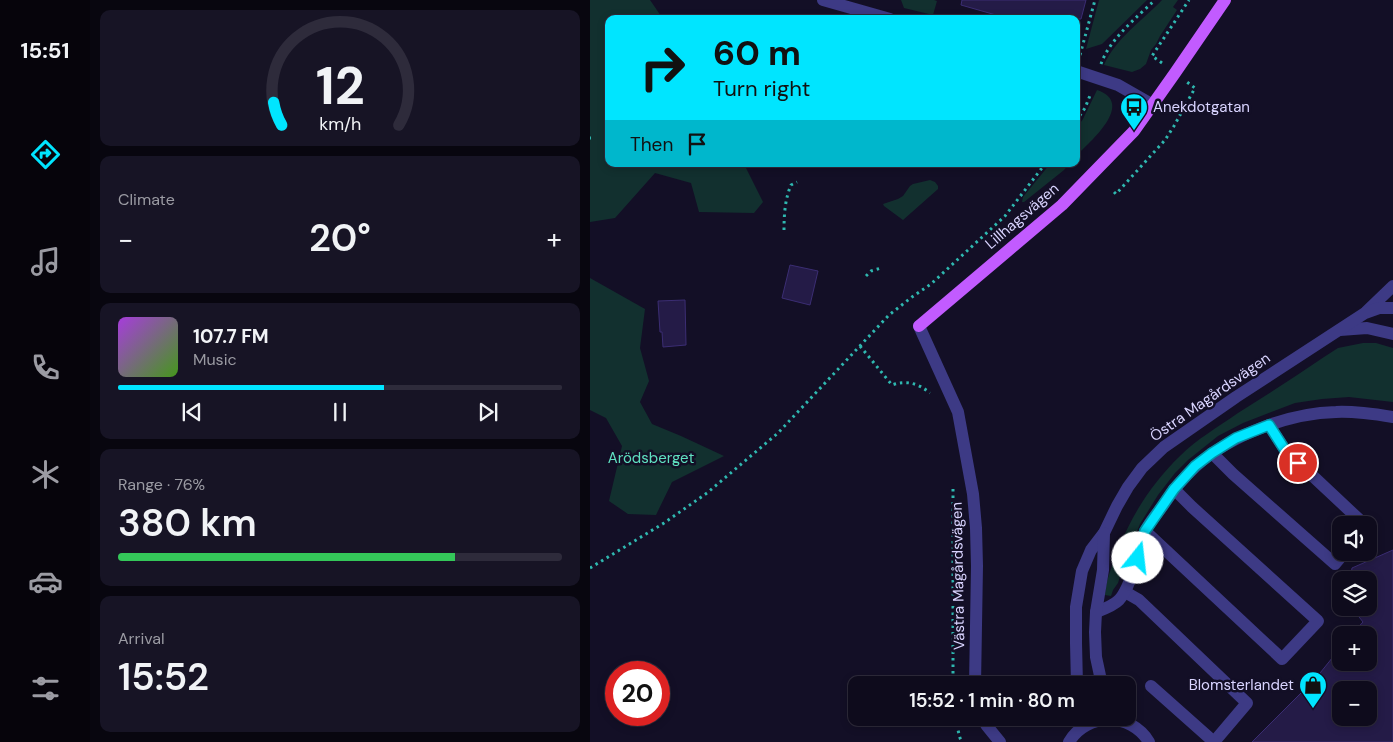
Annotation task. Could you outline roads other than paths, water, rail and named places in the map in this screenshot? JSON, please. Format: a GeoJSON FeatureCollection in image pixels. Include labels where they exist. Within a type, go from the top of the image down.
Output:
{"type":"FeatureCollection","features":[{"type":"Feature","properties":{"kind":"main road","name":"Lillhagsvägen"},"geometry":{"type":"LineString","coordinates":[[919,326],[1062,205],[1134,131],[1225,0]]}},
{"type":"Feature","properties":{"kind":"street"},"geometry":{"type":"LineString","coordinates":[[823,0],[876,15]]}},
{"type":"Feature","properties":{"kind":"street"},"geometry":{"type":"LineString","coordinates":[[1080,71],[1118,86],[1152,105]]}},
{"type":"Feature","properties":{"kind":"street"},"geometry":{"type":"LineString","coordinates":[[1365,313],[1393,286]]}},
{"type":"Feature","properties":{"kind":"street","name":"Östra Magårdsvägen"},"geometry":{"type":"LineString","coordinates":[[1078,676],[1076,607],[1082,571],[1091,550],[1104,533],[1116,506],[1142,468],[1164,447],[1338,330],[1365,313],[1379,308],[1393,308]]}},
{"type":"Feature","properties":{"kind":"street","name":"Västra Magårdsvägen"},"geometry":{"type":"LineString","coordinates":[[919,326],[958,412],[973,494],[977,566],[974,676]]}},
{"type":"Feature","properties":{"kind":"street","name":"Östra Magårdsvägen"},"geometry":{"type":"LineString","coordinates":[[1338,330],[1367,328],[1393,334]]}},
{"type":"Feature","properties":{"kind":"street"},"geometry":{"type":"LineString","coordinates":[[1096,612],[1119,600],[1138,558],[1145,531],[1174,489],[1195,466],[1212,453],[1236,438],[1296,417],[1334,412],[1365,412],[1393,417]]}},
{"type":"Feature","properties":{"kind":"street"},"geometry":{"type":"LineString","coordinates":[[1269,425],[1285,450],[1355,516]]}},
{"type":"Feature","properties":{"kind":"street"},"geometry":{"type":"LineString","coordinates":[[1212,453],[1233,474],[1335,564],[1338,561]]}},
{"type":"Feature","properties":{"kind":"street"},"geometry":{"type":"LineString","coordinates":[[1145,531],[1282,659],[1318,621],[1174,489]]}},
{"type":"Feature","properties":{"kind":"street","name":"Östra Magårdsvägen"},"geometry":{"type":"LineString","coordinates":[[1100,676],[1096,657],[1096,612],[1103,570],[1104,533]]}},
{"type":"Feature","properties":{"kind":"street"},"geometry":{"type":"LineString","coordinates":[[1124,592],[1139,600],[1247,703],[1214,742],[1151,686]]}},
{"type":"Feature","properties":{"kind":"street"},"geometry":{"type":"LineString","coordinates":[[987,726],[1000,742]]}},
{"type":"Feature","properties":{"kind":"street"},"geometry":{"type":"LineString","coordinates":[[1069,742],[1079,726]]}},
{"type":"Feature","properties":{"kind":"street"},"geometry":{"type":"LineString","coordinates":[[1133,726],[1138,729],[1149,742]]}},
{"type":"Feature","properties":{"kind":"place","name":"Anekdotgatan"},"geometry":{"type":"Point","coordinates":[1134,131]}},
{"type":"Feature","properties":{"kind":"place","name":"Blomsterlandet"},"geometry":{"type":"Point","coordinates":[1313,709]}},
{"type":"Feature","properties":{"kind":"park label","name":"Arödsberget"},"geometry":{"type":"Point","coordinates":[651,458]}}]}
